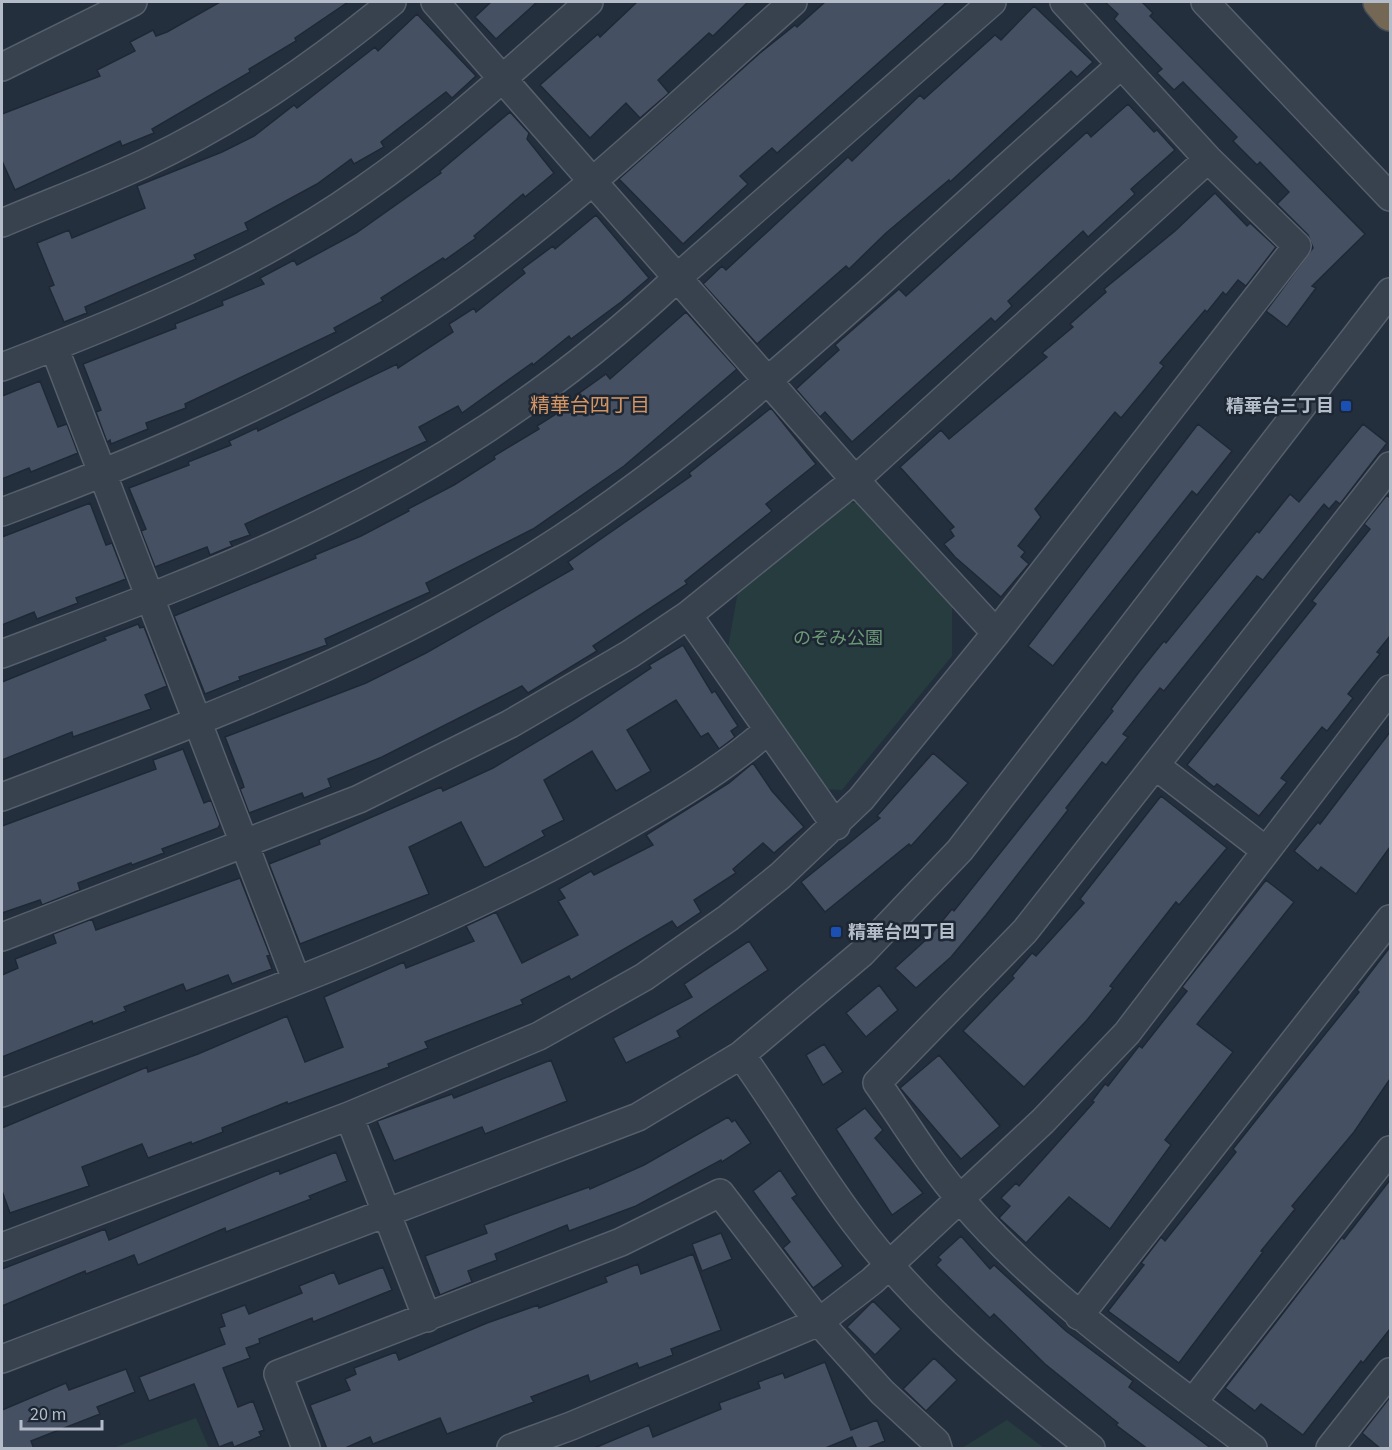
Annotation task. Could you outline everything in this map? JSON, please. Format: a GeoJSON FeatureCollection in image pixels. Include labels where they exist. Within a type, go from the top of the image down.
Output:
{"type":"FeatureCollection","features":[{"type":"Feature","properties":{"kind":"highway"},"geometry":{"type":"LineString","coordinates":[[1380,2],[1390,14]]}},
{"type":"Feature","properties":{"kind":"street"},"geometry":{"type":"LineString","coordinates":[[2,67],[133,2]]}},
{"type":"Feature","properties":{"kind":"street"},"geometry":{"type":"LineString","coordinates":[[2,220],[87,189],[205,132],[267,96],[326,56],[392,2]]}},
{"type":"Feature","properties":{"kind":"street"},"geometry":{"type":"LineString","coordinates":[[435,2],[770,380],[855,480],[996,633]]}},
{"type":"Feature","properties":{"kind":"street"},"geometry":{"type":"LineString","coordinates":[[2,367],[183,293],[308,226],[413,154],[463,115],[589,2]]}},
{"type":"Feature","properties":{"kind":"street"},"geometry":{"type":"LineString","coordinates":[[2,512],[104,473],[263,403],[381,338],[495,260],[594,180],[793,2]]}},
{"type":"Feature","properties":{"kind":"street"},"geometry":{"type":"LineString","coordinates":[[2,654],[151,596],[287,539],[392,486],[446,454],[550,384],[630,323],[678,277],[992,2]]}},
{"type":"Feature","properties":{"kind":"street"},"geometry":{"type":"LineString","coordinates":[[2,1247],[349,1116],[539,1036],[609,999],[652,972],[728,918],[836,826],[861,799],[996,633],[1297,246],[1208,159],[1064,2]]}},
{"type":"Feature","properties":{"kind":"street"},"geometry":{"type":"LineString","coordinates":[[1205,2],[1390,197]]}},
{"type":"Feature","properties":{"kind":"street"},"geometry":{"type":"LineString","coordinates":[[2,796],[199,722],[358,654],[482,588],[552,545],[636,488],[770,380],[1121,65]]}},
{"type":"Feature","properties":{"kind":"street"},"geometry":{"type":"LineString","coordinates":[[2,938],[359,799],[435,764],[571,690],[688,615],[855,480],[1208,159]]}},
{"type":"Feature","properties":{"kind":"street"},"geometry":{"type":"LineString","coordinates":[[2,1359],[638,1117],[741,1055],[862,953],[960,850],[1390,292]]}},
{"type":"Feature","properties":{"kind":"street"},"geometry":{"type":"LineString","coordinates":[[54,347],[296,979]]}},
{"type":"Feature","properties":{"kind":"street"},"geometry":{"type":"LineString","coordinates":[[1253,1449],[1079,1316],[1011,1253],[961,1200],[877,1083],[1025,931],[1390,466]]}},
{"type":"Feature","properties":{"kind":"street"},"geometry":{"type":"LineString","coordinates":[[688,615],[767,731],[836,826]]}},
{"type":"Feature","properties":{"kind":"street"},"geometry":{"type":"LineString","coordinates":[[511,1449],[819,1322],[890,1265],[1042,1121],[1126,1033],[1390,689]]}},
{"type":"Feature","properties":{"kind":"street"},"geometry":{"type":"LineString","coordinates":[[2,1093],[385,945],[490,899],[562,862],[691,785],[767,731]]}},
{"type":"Feature","properties":{"kind":"street"},"geometry":{"type":"LineString","coordinates":[[1156,766],[1265,850]]}},
{"type":"Feature","properties":{"kind":"street"},"geometry":{"type":"LineString","coordinates":[[1079,1316],[1386,935]]}},
{"type":"Feature","properties":{"kind":"street"},"geometry":{"type":"LineString","coordinates":[[741,1055],[853,1220],[890,1265],[977,1356],[1092,1449]]}},
{"type":"Feature","properties":{"kind":"street"},"geometry":{"type":"LineString","coordinates":[[349,1116],[427,1318]]}},
{"type":"Feature","properties":{"kind":"street"},"geometry":{"type":"LineString","coordinates":[[1192,1402],[1390,1150]]}},
{"type":"Feature","properties":{"kind":"street"},"geometry":{"type":"LineString","coordinates":[[306,1449],[278,1374],[621,1242],[720,1193],[819,1322],[882,1392],[936,1442],[938,1449]]}},
{"type":"Feature","properties":{"kind":"street"},"geometry":{"type":"LineString","coordinates":[[1330,1449],[1390,1372]]}},
{"type":"Feature","properties":{"kind":"green space","name":"のぞみ公園"},"geometry":{"type":"Polygon","coordinates":[[[847,503],[859,503],[952,606],[952,656],[842,790],[823,789],[727,653],[738,591],[847,503]]]}},
{"type":"Feature","properties":{"kind":"green space"},"geometry":{"type":"Polygon","coordinates":[[[196,1418],[209,1448],[113,1448],[196,1418]]]}},
{"type":"Feature","properties":{"kind":"green space"},"geometry":{"type":"Polygon","coordinates":[[[1007,1420],[1044,1448],[962,1448],[1007,1420]]]}},
{"type":"Feature","properties":{"kind":"building"},"geometry":{"type":"Polygon","coordinates":[[[220,2],[348,2],[295,38],[296,41],[249,69],[250,72],[152,129],[154,133],[122,146],[120,141],[15,190],[2,161],[2,114],[100,76],[97,70],[135,51],[130,42],[153,30],[156,36],[167,32],[220,2]]]}},
{"type":"Feature","properties":{"kind":"building"},"geometry":{"type":"Polygon","coordinates":[[[491,2],[537,2],[496,39],[475,17],[491,2]]]}},
{"type":"Feature","properties":{"kind":"building"},"geometry":{"type":"Polygon","coordinates":[[[637,2],[748,2],[713,36],[709,33],[658,80],[669,93],[640,118],[626,103],[590,138],[540,85],[598,34],[600,37],[637,2]]]}},
{"type":"Feature","properties":{"kind":"building"},"geometry":{"type":"Polygon","coordinates":[[[825,2],[947,2],[777,153],[772,148],[740,176],[748,184],[683,244],[619,179],[760,53],[795,25],[797,27],[825,2]]]}},
{"type":"Feature","properties":{"kind":"building"},"geometry":{"type":"Polygon","coordinates":[[[1105,2],[1142,2],[1153,13],[1150,16],[1365,234],[1312,286],[1316,288],[1287,327],[1266,311],[1313,248],[1308,235],[1277,204],[1289,192],[1260,162],[1257,165],[1233,141],[1237,137],[1183,82],[1174,90],[1157,73],[1162,69],[1114,19],[1118,14],[1105,2]]]}},
{"type":"Feature","properties":{"kind":"building"},"geometry":{"type":"Polygon","coordinates":[[[1034,6],[1093,62],[1077,77],[1071,71],[950,182],[949,180],[886,233],[849,269],[846,266],[757,344],[703,284],[722,266],[726,270],[848,157],[852,161],[920,95],[924,99],[995,35],[1001,40],[1034,6]]]}},
{"type":"Feature","properties":{"kind":"building"},"geometry":{"type":"Polygon","coordinates":[[[417,14],[476,76],[452,98],[446,92],[381,142],[384,147],[354,164],[351,159],[317,184],[245,223],[248,230],[194,255],[196,259],[85,307],[87,313],[64,322],[49,287],[54,285],[37,243],[69,230],[72,238],[145,208],[137,186],[222,152],[254,136],[294,105],[297,108],[375,47],[378,51],[417,14]]]}},
{"type":"Feature","properties":{"kind":"building"},"geometry":{"type":"Polygon","coordinates":[[[1128,104],[1154,132],[1157,130],[1175,150],[1131,189],[1135,194],[1088,237],[1083,231],[1008,301],[1012,306],[995,322],[991,318],[852,442],[825,412],[820,417],[796,389],[839,350],[835,345],[899,289],[906,296],[1087,132],[1091,137],[1128,104]]]}},
{"type":"Feature","properties":{"kind":"building"},"geometry":{"type":"Polygon","coordinates":[[[510,112],[529,133],[527,139],[554,173],[525,197],[523,194],[474,236],[476,238],[445,260],[443,258],[381,298],[383,301],[334,328],[336,332],[185,404],[186,408],[146,423],[148,429],[111,444],[110,440],[107,442],[96,412],[101,410],[83,364],[176,328],[175,324],[223,305],[222,301],[264,284],[260,278],[294,260],[297,265],[356,233],[441,173],[440,171],[510,112]]]}},
{"type":"Feature","properties":{"kind":"building"},"geometry":{"type":"Polygon","coordinates":[[[1215,193],[1247,226],[1250,223],[1276,247],[1246,286],[1238,280],[1226,295],[1223,292],[1207,312],[1205,310],[1160,363],[1164,366],[1121,418],[1115,412],[1035,509],[1041,517],[1018,546],[1025,552],[1021,557],[1029,564],[1001,597],[955,557],[944,544],[954,536],[950,530],[954,527],[900,467],[941,430],[949,439],[1047,357],[1042,353],[1073,327],[1070,324],[1106,292],[1104,289],[1175,231],[1215,193]]]}},
{"type":"Feature","properties":{"kind":"building"},"geometry":{"type":"Polygon","coordinates":[[[596,215],[649,278],[621,302],[571,339],[569,336],[533,365],[532,363],[462,413],[458,406],[419,427],[427,441],[245,524],[250,535],[230,542],[232,546],[210,555],[207,547],[155,567],[141,531],[146,529],[129,488],[189,465],[188,462],[231,445],[229,441],[257,428],[258,431],[397,364],[398,368],[453,332],[449,324],[474,308],[476,312],[525,273],[522,269],[553,246],[555,249],[596,215]]]}},
{"type":"Feature","properties":{"kind":"building"},"geometry":{"type":"Polygon","coordinates":[[[686,312],[737,369],[624,466],[533,529],[426,583],[430,592],[325,639],[327,645],[239,677],[240,680],[205,694],[174,616],[316,558],[315,555],[361,536],[454,485],[495,459],[494,456],[539,429],[537,426],[581,398],[578,394],[606,374],[610,379],[686,312]]]}},
{"type":"Feature","properties":{"kind":"building"},"geometry":{"type":"Polygon","coordinates":[[[40,381],[58,427],[67,424],[78,453],[31,472],[29,468],[2,479],[2,396],[40,381]]]}},
{"type":"Feature","properties":{"kind":"building"},"geometry":{"type":"Polygon","coordinates":[[[771,408],[816,464],[766,504],[772,511],[685,581],[687,584],[593,646],[597,651],[528,693],[522,686],[382,757],[328,779],[331,787],[304,798],[302,793],[249,813],[240,789],[244,787],[225,737],[366,683],[426,653],[573,569],[568,562],[691,476],[689,473],[771,408]]]}},
{"type":"Feature","properties":{"kind":"building"},"geometry":{"type":"Polygon","coordinates":[[[1198,424],[1232,451],[1197,495],[1192,491],[1053,666],[1028,646],[1198,424]]]}},
{"type":"Feature","properties":{"kind":"building"},"geometry":{"type":"Polygon","coordinates":[[[1363,424],[1387,443],[1340,504],[1336,501],[1329,509],[1324,504],[1263,580],[1257,576],[1164,691],[1160,688],[1123,734],[1128,737],[1106,765],[1102,762],[1066,808],[1068,810],[986,915],[951,957],[916,988],[895,968],[929,937],[952,909],[954,911],[1113,711],[1111,709],[1139,672],[1164,641],[1166,643],[1257,531],[1259,533],[1290,494],[1299,502],[1363,424]]]}},
{"type":"Feature","properties":{"kind":"building"},"geometry":{"type":"Polygon","coordinates":[[[1387,495],[1390,498],[1390,636],[1377,652],[1380,654],[1348,694],[1353,698],[1327,731],[1322,727],[1281,778],[1287,782],[1259,816],[1217,784],[1214,787],[1187,765],[1316,604],[1312,601],[1370,529],[1364,524],[1387,495]]]}},
{"type":"Feature","properties":{"kind":"building"},"geometry":{"type":"Polygon","coordinates":[[[90,503],[106,545],[112,543],[126,579],[76,598],[78,603],[37,619],[34,612],[2,625],[2,537],[90,503]]]}},
{"type":"Feature","properties":{"kind":"building"},"geometry":{"type":"Polygon","coordinates":[[[138,624],[140,628],[144,627],[167,686],[145,695],[151,709],[73,737],[72,732],[2,760],[2,682],[106,640],[104,637],[138,624]]]}},
{"type":"Feature","properties":{"kind":"building"},"geometry":{"type":"Polygon","coordinates":[[[683,645],[712,693],[715,691],[738,726],[731,731],[735,737],[719,749],[708,733],[701,737],[676,700],[627,730],[651,771],[616,791],[592,751],[544,780],[564,820],[542,831],[545,836],[484,867],[461,822],[409,847],[429,894],[300,944],[269,864],[320,844],[319,840],[441,787],[443,791],[493,768],[573,720],[651,668],[649,665],[683,645]]]}},
{"type":"Feature","properties":{"kind":"building"},"geometry":{"type":"Polygon","coordinates":[[[1390,732],[1390,847],[1356,894],[1321,867],[1318,871],[1294,851],[1318,822],[1320,824],[1390,732]]]}},
{"type":"Feature","properties":{"kind":"building"},"geometry":{"type":"Polygon","coordinates":[[[183,749],[204,803],[211,800],[220,824],[218,828],[162,849],[164,853],[78,883],[80,890],[42,905],[40,900],[2,913],[2,826],[156,769],[153,760],[183,749]]]}},
{"type":"Feature","properties":{"kind":"building"},"geometry":{"type":"Polygon","coordinates":[[[933,753],[968,783],[911,846],[909,844],[825,912],[801,882],[880,818],[877,816],[933,753]]]}},
{"type":"Feature","properties":{"kind":"building"},"geometry":{"type":"Polygon","coordinates":[[[753,763],[772,791],[804,827],[774,853],[763,843],[733,869],[736,873],[694,900],[701,912],[677,928],[672,921],[571,980],[569,976],[521,1000],[523,1004],[425,1042],[428,1048],[388,1064],[389,1067],[288,1104],[287,1102],[222,1128],[223,1132],[192,1144],[191,1142],[148,1158],[142,1144],[82,1167],[89,1186],[10,1213],[2,1191],[2,1128],[147,1067],[148,1072],[198,1054],[287,1016],[305,1062],[343,1047],[324,997],[404,962],[406,968],[474,941],[466,926],[496,912],[522,963],[578,935],[558,901],[565,898],[559,889],[591,871],[594,875],[653,845],[646,835],[729,783],[753,763]]]}},
{"type":"Feature","properties":{"kind":"building"},"geometry":{"type":"Polygon","coordinates":[[[1161,796],[1227,848],[1179,905],[1176,902],[1110,986],[1113,988],[1087,1020],[1024,1087],[963,1031],[1014,978],[1012,976],[1032,953],[1036,956],[1084,903],[1080,899],[1161,796]]]}},
{"type":"Feature","properties":{"kind":"building"},"geometry":{"type":"Polygon","coordinates":[[[240,878],[270,955],[267,956],[272,969],[232,984],[228,975],[186,991],[183,984],[124,1007],[126,1011],[93,1024],[92,1021],[2,1057],[2,975],[18,968],[15,959],[56,943],[53,934],[92,919],[96,930],[240,878]]]}},
{"type":"Feature","properties":{"kind":"building"},"geometry":{"type":"Polygon","coordinates":[[[1266,880],[1294,902],[1197,1024],[1233,1052],[1165,1140],[1171,1145],[1110,1229],[1069,1197],[1026,1243],[999,1218],[1010,1206],[1001,1198],[1016,1183],[1019,1186],[1094,1102],[1092,1101],[1105,1084],[1108,1086],[1139,1046],[1142,1048],[1187,991],[1182,987],[1266,880]]]}},
{"type":"Feature","properties":{"kind":"building"},"geometry":{"type":"Polygon","coordinates":[[[749,941],[768,970],[677,1031],[680,1037],[626,1063],[613,1038],[692,997],[684,984],[749,941]]]}},
{"type":"Feature","properties":{"kind":"building"},"geometry":{"type":"Polygon","coordinates":[[[1390,947],[1390,1079],[1354,1132],[1292,1206],[1295,1209],[1261,1251],[1263,1252],[1179,1363],[1108,1311],[1144,1265],[1141,1263],[1161,1237],[1165,1241],[1236,1152],[1233,1149],[1359,992],[1357,990],[1390,947]]]}},
{"type":"Feature","properties":{"kind":"building"},"geometry":{"type":"Polygon","coordinates":[[[879,985],[898,1010],[866,1037],[846,1013],[879,985]]]}},
{"type":"Feature","properties":{"kind":"building"},"geometry":{"type":"Polygon","coordinates":[[[824,1044],[843,1072],[823,1085],[806,1055],[824,1044]]]}},
{"type":"Feature","properties":{"kind":"building"},"geometry":{"type":"Polygon","coordinates":[[[939,1055],[1000,1126],[961,1159],[900,1088],[939,1055]]]}},
{"type":"Feature","properties":{"kind":"building"},"geometry":{"type":"Polygon","coordinates":[[[551,1060],[567,1101],[485,1134],[482,1127],[394,1161],[377,1121],[452,1094],[454,1098],[551,1060]]]}},
{"type":"Feature","properties":{"kind":"building"},"geometry":{"type":"Polygon","coordinates":[[[865,1108],[883,1130],[875,1138],[923,1193],[892,1215],[836,1129],[865,1108]]]}},
{"type":"Feature","properties":{"kind":"building"},"geometry":{"type":"Polygon","coordinates":[[[728,1117],[732,1122],[735,1120],[751,1143],[722,1162],[721,1160],[636,1206],[569,1231],[567,1225],[495,1254],[497,1260],[468,1271],[472,1282],[440,1295],[425,1256],[487,1233],[484,1225],[589,1187],[590,1189],[644,1165],[728,1117]]]}},
{"type":"Feature","properties":{"kind":"building"},"geometry":{"type":"Polygon","coordinates":[[[336,1152],[347,1181],[309,1196],[311,1199],[226,1232],[225,1228],[138,1265],[134,1255],[86,1274],[85,1271],[2,1306],[2,1269],[105,1229],[109,1240],[279,1170],[280,1174],[336,1152]]]}},
{"type":"Feature","properties":{"kind":"building"},"geometry":{"type":"Polygon","coordinates":[[[780,1170],[797,1195],[792,1198],[843,1266],[813,1288],[783,1248],[790,1242],[753,1191],[780,1170]]]}},
{"type":"Feature","properties":{"kind":"building"},"geometry":{"type":"Polygon","coordinates":[[[1390,1180],[1390,1329],[1363,1363],[1361,1361],[1303,1435],[1261,1404],[1255,1411],[1225,1388],[1342,1237],[1344,1239],[1390,1180]]]}},
{"type":"Feature","properties":{"kind":"building"},"geometry":{"type":"Polygon","coordinates":[[[721,1233],[732,1259],[702,1271],[692,1244],[721,1233]]]}},
{"type":"Feature","properties":{"kind":"building"},"geometry":{"type":"Polygon","coordinates":[[[961,1236],[990,1269],[994,1265],[1066,1331],[1133,1381],[1129,1387],[1212,1449],[1148,1449],[1116,1425],[1118,1423],[1045,1364],[994,1314],[990,1318],[936,1265],[941,1260],[938,1257],[961,1236]]]}},
{"type":"Feature","properties":{"kind":"building"},"geometry":{"type":"Polygon","coordinates":[[[693,1254],[721,1330],[671,1349],[673,1355],[639,1368],[637,1363],[590,1382],[588,1375],[531,1397],[534,1402],[447,1434],[440,1418],[373,1444],[370,1437],[343,1449],[327,1449],[310,1405],[350,1390],[345,1379],[356,1374],[354,1368],[396,1352],[399,1360],[487,1323],[538,1305],[539,1308],[607,1282],[605,1277],[638,1264],[641,1274],[693,1254]]]}},
{"type":"Feature","properties":{"kind":"building"},"geometry":{"type":"Polygon","coordinates":[[[383,1267],[392,1290],[313,1322],[312,1318],[259,1339],[260,1343],[246,1348],[250,1358],[223,1368],[238,1407],[253,1401],[264,1430],[259,1432],[261,1436],[234,1447],[232,1442],[219,1447],[194,1384],[149,1401],[139,1377],[225,1344],[219,1328],[225,1326],[221,1314],[245,1305],[249,1314],[302,1293],[299,1286],[334,1272],[339,1284],[383,1267]]]}},
{"type":"Feature","properties":{"kind":"building"},"geometry":{"type":"Polygon","coordinates":[[[873,1301],[901,1329],[875,1355],[847,1327],[873,1301]]]}},
{"type":"Feature","properties":{"kind":"building"},"geometry":{"type":"Polygon","coordinates":[[[934,1358],[957,1380],[926,1411],[903,1389],[934,1358]]]}},
{"type":"Feature","properties":{"kind":"building"},"geometry":{"type":"Polygon","coordinates":[[[825,1362],[851,1430],[877,1420],[885,1441],[865,1449],[857,1449],[852,1437],[823,1449],[592,1449],[649,1425],[653,1437],[721,1409],[719,1403],[760,1388],[758,1382],[783,1373],[785,1378],[825,1362]]]}},
{"type":"Feature","properties":{"kind":"building"},"geometry":{"type":"Polygon","coordinates":[[[126,1369],[135,1392],[97,1407],[100,1414],[31,1441],[34,1449],[2,1449],[2,1410],[66,1383],[69,1390],[126,1369]]]}},
{"type":"Feature","properties":{"kind":"building"},"geometry":{"type":"Polygon","coordinates":[[[1390,1397],[1390,1449],[1381,1449],[1362,1433],[1390,1397]]]}},
{"type":"Feature","properties":{"kind":"place","name":"精華台三丁目"},"geometry":{"type":"Point","coordinates":[1346,406]}},
{"type":"Feature","properties":{"kind":"place","name":"精華台四丁目"},"geometry":{"type":"Point","coordinates":[836,932]}},
{"type":"Feature","properties":{"kind":"district","name":"精華台四丁目"},"geometry":{"type":"Point","coordinates":[590,406]}}]}
